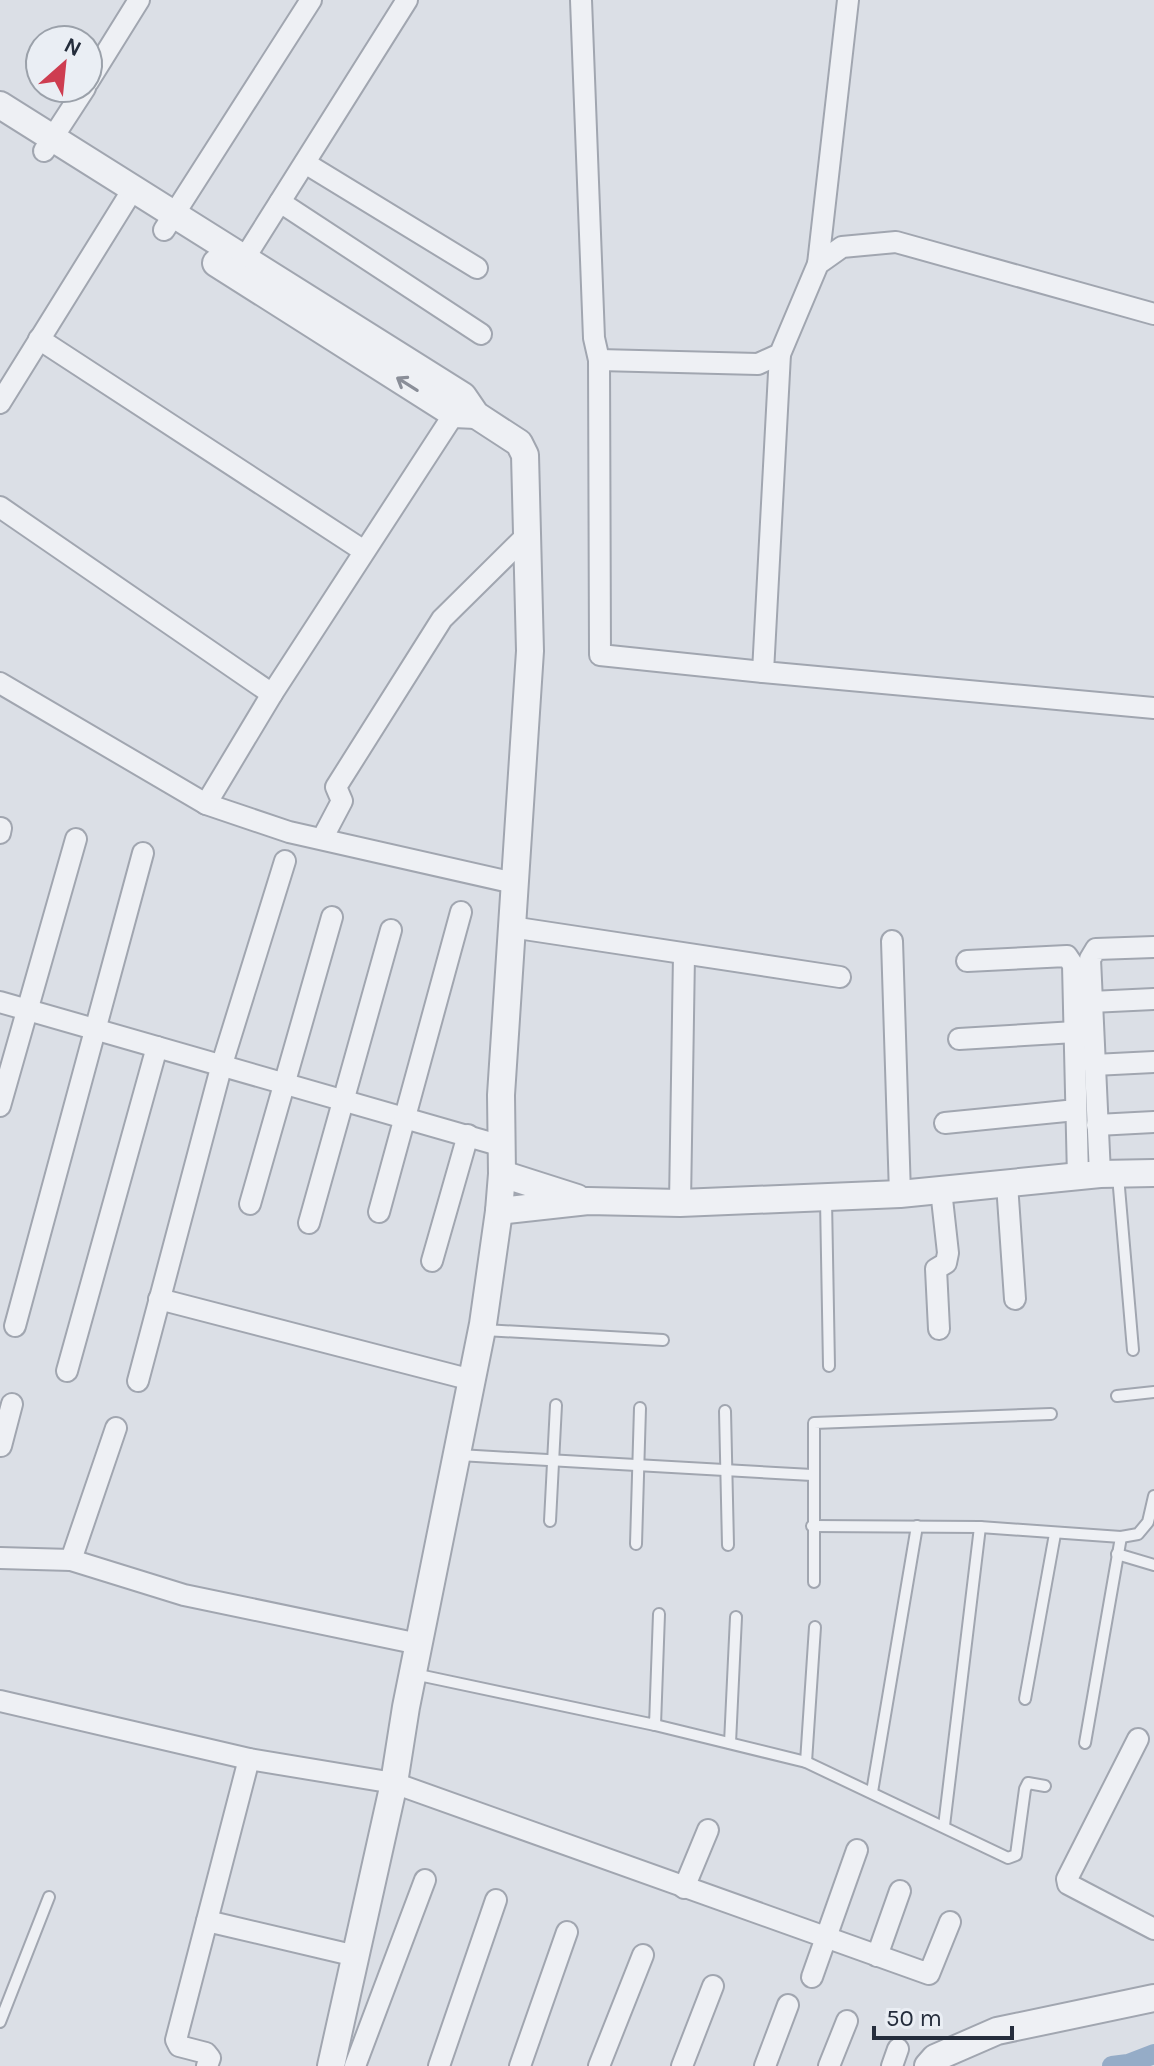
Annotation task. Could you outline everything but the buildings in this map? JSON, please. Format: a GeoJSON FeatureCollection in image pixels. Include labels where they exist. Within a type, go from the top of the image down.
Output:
{"type":"FeatureCollection","features":[{"type":"Feature","properties":{"kind":"street"},"geometry":{"type":"LineString","coordinates":[[104,56],[139,0]]}},
{"type":"Feature","properties":{"kind":"street"},"geometry":{"type":"LineString","coordinates":[[169,222],[311,0]]}},
{"type":"Feature","properties":{"kind":"street"},"geometry":{"type":"LineString","coordinates":[[244,259],[407,0]]}},
{"type":"Feature","properties":{"kind":"street"},"geometry":{"type":"LineString","coordinates":[[581,0],[594,338],[599,360],[600,655],[1154,708]]}},
{"type":"Feature","properties":{"kind":"street"},"geometry":{"type":"LineString","coordinates":[[763,672],[780,354],[818,264],[848,0]]}},
{"type":"Feature","properties":{"kind":"street"},"geometry":{"type":"LineString","coordinates":[[49,145],[75,104]]}},
{"type":"Feature","properties":{"kind":"street"},"geometry":{"type":"LineString","coordinates":[[0,105],[49,145],[465,415],[519,443],[525,455],[530,651],[501,1095],[499,1211],[482,1330],[412,1674],[394,1783],[356,1956],[342,2065]]}},
{"type":"Feature","properties":{"kind":"street"},"geometry":{"type":"LineString","coordinates":[[0,124],[49,145]]}},
{"type":"Feature","properties":{"kind":"street"},"geometry":{"type":"LineString","coordinates":[[305,163],[477,268]]}},
{"type":"Feature","properties":{"kind":"street"},"geometry":{"type":"LineString","coordinates":[[1,397],[128,196]]}},
{"type":"Feature","properties":{"kind":"street"},"geometry":{"type":"LineString","coordinates":[[280,202],[481,334]]}},
{"type":"Feature","properties":{"kind":"street"},"geometry":{"type":"LineString","coordinates":[[169,222],[244,259],[463,396],[465,415],[364,551],[206,804]]}},
{"type":"Feature","properties":{"kind":"street"},"geometry":{"type":"LineString","coordinates":[[818,264],[842,247],[896,242],[1154,314]]}},
{"type":"Feature","properties":{"kind":"street"},"geometry":{"type":"LineString","coordinates":[[39,339],[364,551]]}},
{"type":"Feature","properties":{"kind":"street"},"geometry":{"type":"LineString","coordinates":[[599,360],[758,364],[780,354]]}},
{"type":"Feature","properties":{"kind":"street"},"geometry":{"type":"LineString","coordinates":[[0,507],[272,694]]}},
{"type":"Feature","properties":{"kind":"street"},"geometry":{"type":"LineString","coordinates":[[322,839],[342,801],[336,787],[442,619],[527,535]]}},
{"type":"Feature","properties":{"kind":"street"},"geometry":{"type":"LineString","coordinates":[[0,683],[206,804],[289,832],[514,883]]}},
{"type":"Feature","properties":{"kind":"street"},"geometry":{"type":"LineString","coordinates":[[0,1106],[76,839]]}},
{"type":"Feature","properties":{"kind":"street"},"geometry":{"type":"LineString","coordinates":[[15,1326],[143,853]]}},
{"type":"Feature","properties":{"kind":"street"},"geometry":{"type":"LineString","coordinates":[[138,1381],[222,1064],[285,861]]}},
{"type":"Feature","properties":{"kind":"street"},"geometry":{"type":"LineString","coordinates":[[379,1212],[461,912]]}},
{"type":"Feature","properties":{"kind":"street"},"geometry":{"type":"LineString","coordinates":[[250,1204],[332,917]]}},
{"type":"Feature","properties":{"kind":"street"},"geometry":{"type":"LineString","coordinates":[[511,927],[840,977]]}},
{"type":"Feature","properties":{"kind":"street"},"geometry":{"type":"LineString","coordinates":[[309,1223],[391,930]]}},
{"type":"Feature","properties":{"kind":"street"},"geometry":{"type":"LineString","coordinates":[[892,941],[900,1194]]}},
{"type":"Feature","properties":{"kind":"street"},"geometry":{"type":"LineString","coordinates":[[1099,1175],[1090,959],[1096,949],[1154,947]]}},
{"type":"Feature","properties":{"kind":"street"},"geometry":{"type":"LineString","coordinates":[[680,1203],[684,955]]}},
{"type":"Feature","properties":{"kind":"street"},"geometry":{"type":"LineString","coordinates":[[967,961],[1067,956],[1073,965],[1076,1110],[1099,1175]]}},
{"type":"Feature","properties":{"kind":"street"},"geometry":{"type":"LineString","coordinates":[[1091,1002],[1154,999]]}},
{"type":"Feature","properties":{"kind":"street"},"geometry":{"type":"LineString","coordinates":[[0,1002],[502,1146]]}},
{"type":"Feature","properties":{"kind":"street"},"geometry":{"type":"LineString","coordinates":[[959,1039],[1075,1032]]}},
{"type":"Feature","properties":{"kind":"street"},"geometry":{"type":"LineString","coordinates":[[67,1371],[157,1047]]}},
{"type":"Feature","properties":{"kind":"street"},"geometry":{"type":"LineString","coordinates":[[1094,1065],[1154,1062]]}},
{"type":"Feature","properties":{"kind":"street"},"geometry":{"type":"LineString","coordinates":[[945,1123],[1076,1110]]}},
{"type":"Feature","properties":{"kind":"street"},"geometry":{"type":"LineString","coordinates":[[1097,1125],[1154,1122]]}},
{"type":"Feature","properties":{"kind":"street"},"geometry":{"type":"LineString","coordinates":[[432,1261],[468,1135]]}},
{"type":"Feature","properties":{"kind":"street"},"geometry":{"type":"LineString","coordinates":[[499,1211],[588,1201],[680,1203],[900,1194],[1099,1175],[1154,1173]]}},
{"type":"Feature","properties":{"kind":"street"},"geometry":{"type":"LineString","coordinates":[[502,1174],[588,1201]]}},
{"type":"Feature","properties":{"kind":"street"},"geometry":{"type":"LineString","coordinates":[[1007,1184],[1015,1299]]}},
{"type":"Feature","properties":{"kind":"street"},"geometry":{"type":"LineString","coordinates":[[939,1329],[934,1280],[936,1269],[946,1263],[948,1253],[941,1190]]}},
{"type":"Feature","properties":{"kind":"street"},"geometry":{"type":"LineString","coordinates":[[159,1299],[472,1380]]}},
{"type":"Feature","properties":{"kind":"street"},"geometry":{"type":"LineString","coordinates":[[0,1448],[12,1404]]}},
{"type":"Feature","properties":{"kind":"street"},"geometry":{"type":"LineString","coordinates":[[71,1560],[116,1428]]}},
{"type":"Feature","properties":{"kind":"street"},"geometry":{"type":"LineString","coordinates":[[0,1558],[71,1560],[184,1595],[419,1644]]}},
{"type":"Feature","properties":{"kind":"street"},"geometry":{"type":"LineString","coordinates":[[0,1701],[249,1759],[394,1783],[929,1974],[950,1922]]}},
{"type":"Feature","properties":{"kind":"street"},"geometry":{"type":"LineString","coordinates":[[1138,1739],[1067,1879],[1068,1884],[1154,1929]]}},
{"type":"Feature","properties":{"kind":"street"},"geometry":{"type":"LineString","coordinates":[[207,2066],[210,2058],[206,2053],[179,2046],[176,2040],[249,1759]]}},
{"type":"Feature","properties":{"kind":"street"},"geometry":{"type":"LineString","coordinates":[[684,1888],[708,1830]]}},
{"type":"Feature","properties":{"kind":"street"},"geometry":{"type":"LineString","coordinates":[[812,1977],[857,1850]]}},
{"type":"Feature","properties":{"kind":"street"},"geometry":{"type":"LineString","coordinates":[[342,2065],[425,1880]]}},
{"type":"Feature","properties":{"kind":"street"},"geometry":{"type":"LineString","coordinates":[[877,1956],[900,1891]]}},
{"type":"Feature","properties":{"kind":"street"},"geometry":{"type":"LineString","coordinates":[[439,2066],[496,1900]]}},
{"type":"Feature","properties":{"kind":"street"},"geometry":{"type":"LineString","coordinates":[[207,1921],[356,1956]]}},
{"type":"Feature","properties":{"kind":"street"},"geometry":{"type":"LineString","coordinates":[[520,2066],[567,1932]]}},
{"type":"Feature","properties":{"kind":"street"},"geometry":{"type":"LineString","coordinates":[[599,2066],[643,1955]]}},
{"type":"Feature","properties":{"kind":"street"},"geometry":{"type":"LineString","coordinates":[[682,2066],[713,1986]]}},
{"type":"Feature","properties":{"kind":"street"},"geometry":{"type":"LineString","coordinates":[[928,2066],[935,2058],[997,2031],[1154,1998]]}},
{"type":"Feature","properties":{"kind":"street"},"geometry":{"type":"LineString","coordinates":[[765,2066],[788,2005]]}},
{"type":"Feature","properties":{"kind":"street"},"geometry":{"type":"LineString","coordinates":[[829,2066],[847,2021]]}},
{"type":"Feature","properties":{"kind":"lane"},"geometry":{"type":"LineString","coordinates":[[1099,1175],[1133,1350]]}},
{"type":"Feature","properties":{"kind":"lane"},"geometry":{"type":"LineString","coordinates":[[826,1198],[829,1366]]}},
{"type":"Feature","properties":{"kind":"lane"},"geometry":{"type":"LineString","coordinates":[[482,1330],[663,1340]]}},
{"type":"Feature","properties":{"kind":"lane"},"geometry":{"type":"LineString","coordinates":[[1117,1396],[1154,1392]]}},
{"type":"Feature","properties":{"kind":"lane"},"geometry":{"type":"LineString","coordinates":[[550,1521],[556,1405]]}},
{"type":"Feature","properties":{"kind":"lane"},"geometry":{"type":"LineString","coordinates":[[636,1544],[640,1408]]}},
{"type":"Feature","properties":{"kind":"lane"},"geometry":{"type":"LineString","coordinates":[[725,1411],[728,1545]]}},
{"type":"Feature","properties":{"kind":"lane"},"geometry":{"type":"LineString","coordinates":[[814,1582],[814,1423],[1051,1414]]}},
{"type":"Feature","properties":{"kind":"lane"},"geometry":{"type":"LineString","coordinates":[[458,1455],[812,1475]]}},
{"type":"Feature","properties":{"kind":"lane"},"geometry":{"type":"LineString","coordinates":[[812,1526],[980,1527],[1121,1537],[1138,1534],[1148,1522],[1154,1496]]}},
{"type":"Feature","properties":{"kind":"lane"},"geometry":{"type":"LineString","coordinates":[[872,1792],[917,1526]]}},
{"type":"Feature","properties":{"kind":"lane"},"geometry":{"type":"LineString","coordinates":[[944,1826],[980,1527]]}},
{"type":"Feature","properties":{"kind":"lane"},"geometry":{"type":"LineString","coordinates":[[1025,1699],[1055,1534]]}},
{"type":"Feature","properties":{"kind":"lane"},"geometry":{"type":"LineString","coordinates":[[1085,1743],[1121,1537]]}},
{"type":"Feature","properties":{"kind":"lane"},"geometry":{"type":"LineString","coordinates":[[1117,1554],[1154,1565]]}},
{"type":"Feature","properties":{"kind":"lane"},"geometry":{"type":"LineString","coordinates":[[655,1725],[659,1614]]}},
{"type":"Feature","properties":{"kind":"lane"},"geometry":{"type":"LineString","coordinates":[[730,1743],[736,1617]]}},
{"type":"Feature","properties":{"kind":"lane"},"geometry":{"type":"LineString","coordinates":[[806,1762],[815,1627]]}},
{"type":"Feature","properties":{"kind":"lane"},"geometry":{"type":"LineString","coordinates":[[412,1674],[655,1725],[806,1762],[1008,1858],[1016,1855],[1028,1783],[1045,1786]]}},
{"type":"Feature","properties":{"kind":"lane"},"geometry":{"type":"LineString","coordinates":[[0,2022],[49,1897]]}},
{"type":"Feature","properties":{"kind":"waterway"},"geometry":{"type":"LineString","coordinates":[[1112,2066],[1128,2064],[1154,2054]]}}]}
